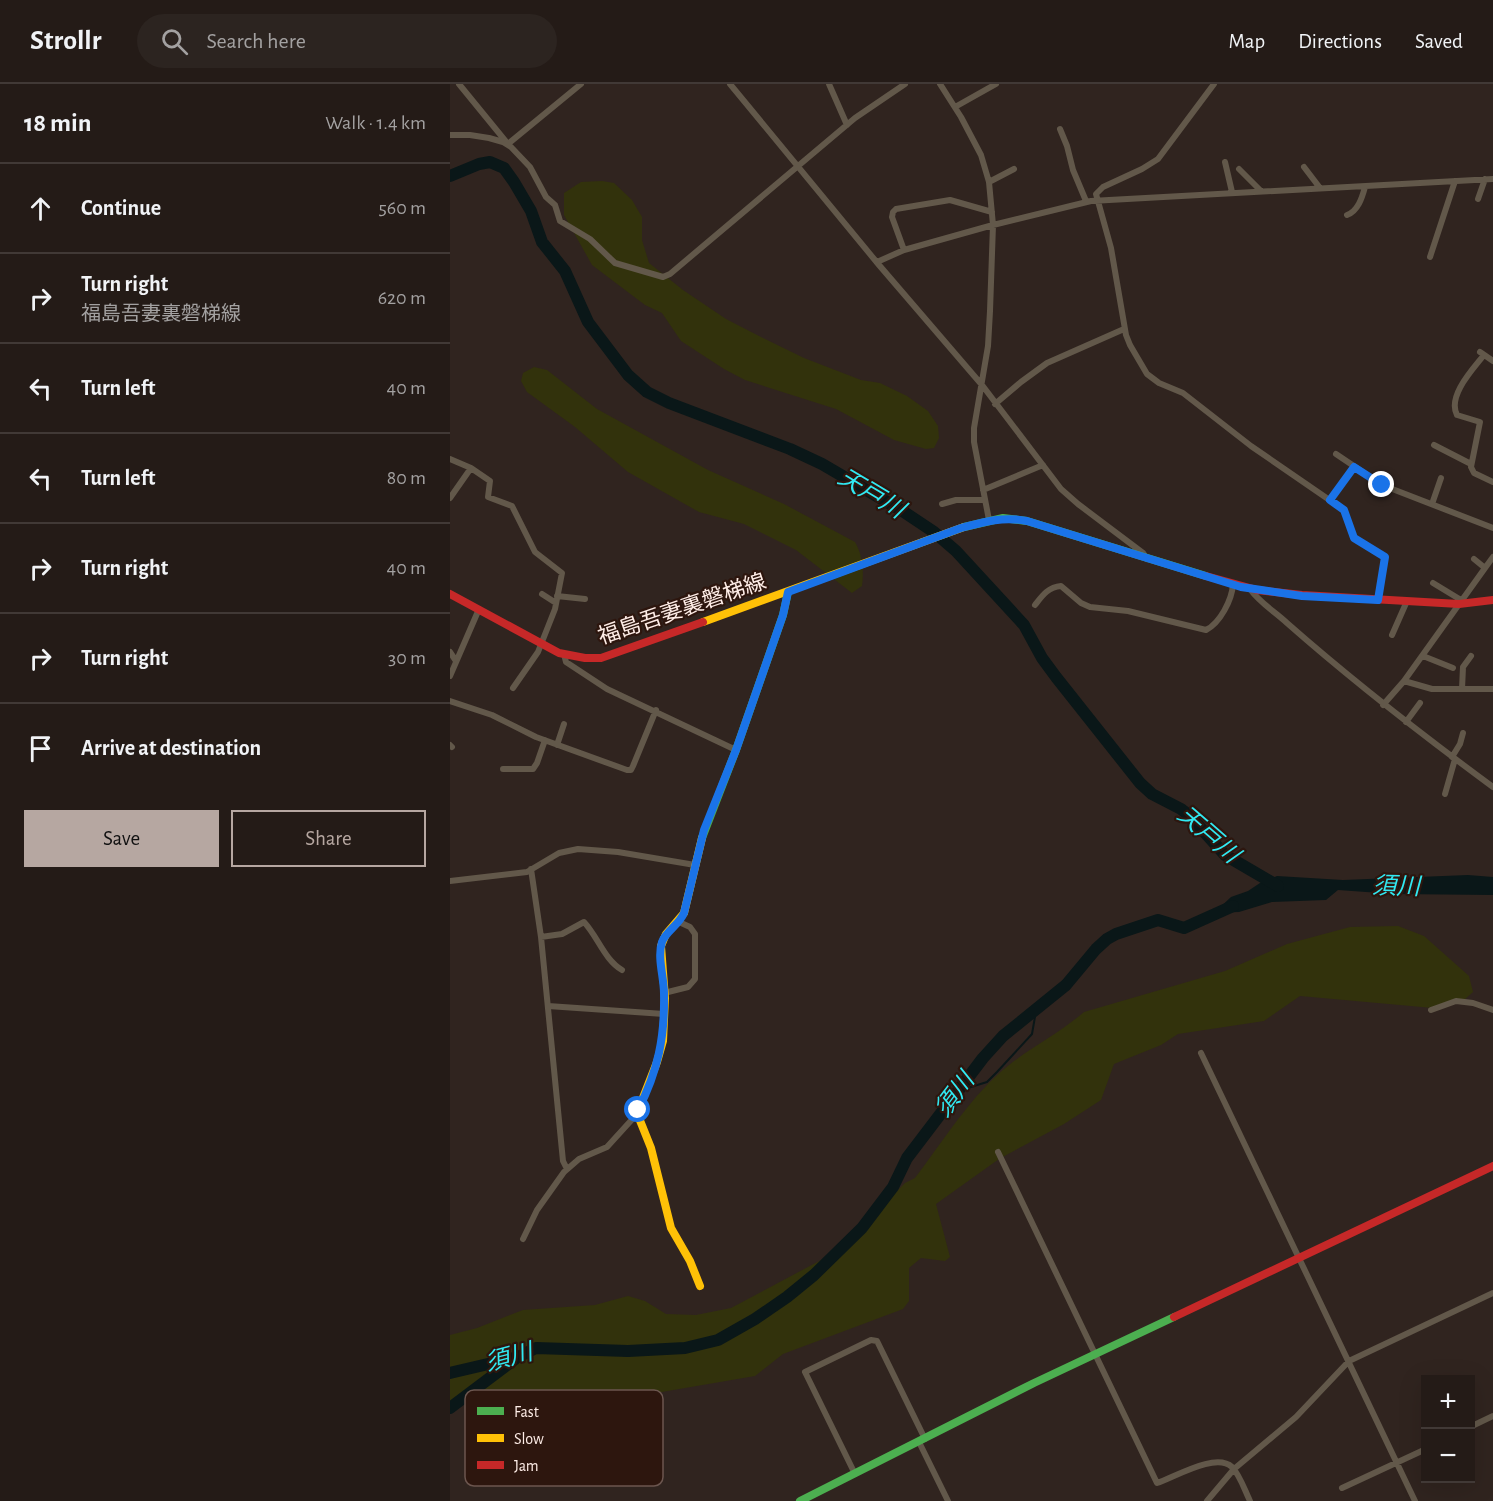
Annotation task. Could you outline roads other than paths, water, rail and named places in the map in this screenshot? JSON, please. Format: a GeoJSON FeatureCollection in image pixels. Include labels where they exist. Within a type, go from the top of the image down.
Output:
{"type":"FeatureCollection","features":[{"type":"Feature","properties":{"kind":"street"},"geometry":{"type":"LineString","coordinates":[[459,84],[508,144],[530,166],[546,197],[555,205],[560,221],[590,240],[615,263],[660,277],[670,274],[847,125],[902,85]]}},
{"type":"Feature","properties":{"kind":"street"},"geometry":{"type":"LineString","coordinates":[[508,144],[581,84]]}},
{"type":"Feature","properties":{"kind":"street"},"geometry":{"type":"LineString","coordinates":[[730,84],[982,385],[1071,498],[1143,553],[1147,559]]}},
{"type":"Feature","properties":{"kind":"street"},"geometry":{"type":"LineString","coordinates":[[829,84],[847,125]]}},
{"type":"Feature","properties":{"kind":"street"},"geometry":{"type":"LineString","coordinates":[[940,84],[981,155],[989,183],[993,225],[988,346],[976,407],[974,442],[989,520]]}},
{"type":"Feature","properties":{"kind":"street"},"geometry":{"type":"LineString","coordinates":[[955,107],[996,84]]}},
{"type":"Feature","properties":{"kind":"street"},"geometry":{"type":"LineString","coordinates":[[1214,84],[1158,159],[1142,170],[1103,187],[1096,194],[1111,248],[1125,329],[1130,345],[1152,379],[1183,393],[1251,446],[1344,510],[1354,538],[1385,557],[1378,600]]}},
{"type":"Feature","properties":{"kind":"street"},"geometry":{"type":"LineString","coordinates":[[1060,129],[1073,171],[1086,201]]}},
{"type":"Feature","properties":{"kind":"street"},"geometry":{"type":"LineString","coordinates":[[450,135],[470,135],[508,144]]}},
{"type":"Feature","properties":{"kind":"street"},"geometry":{"type":"LineString","coordinates":[[1225,162],[1232,192]]}},
{"type":"Feature","properties":{"kind":"street"},"geometry":{"type":"LineString","coordinates":[[1304,167],[1320,188]]}},
{"type":"Feature","properties":{"kind":"street"},"geometry":{"type":"LineString","coordinates":[[989,183],[1014,169]]}},
{"type":"Feature","properties":{"kind":"street"},"geometry":{"type":"LineString","coordinates":[[1239,169],[1261,190]]}},
{"type":"Feature","properties":{"kind":"street"},"geometry":{"type":"LineString","coordinates":[[1478,199],[1485,179]]}},
{"type":"Feature","properties":{"kind":"street"},"geometry":{"type":"LineString","coordinates":[[877,262],[904,250],[1086,201],[1493,179]]}},
{"type":"Feature","properties":{"kind":"street"},"geometry":{"type":"LineString","coordinates":[[1430,257],[1455,180]]}},
{"type":"Feature","properties":{"kind":"street"},"geometry":{"type":"LineString","coordinates":[[1347,215],[1352,213],[1359,203],[1365,187]]}},
{"type":"Feature","properties":{"kind":"street"},"geometry":{"type":"LineString","coordinates":[[904,250],[892,219],[892,212],[896,209],[951,200],[992,212]]}},
{"type":"Feature","properties":{"kind":"street"},"geometry":{"type":"LineString","coordinates":[[995,404],[1047,363],[1125,329]]}},
{"type":"Feature","properties":{"kind":"street"},"geometry":{"type":"LineString","coordinates":[[1493,361],[1482,353],[1457,391],[1455,408],[1457,415],[1480,422],[1471,464],[1474,473],[1493,482]]}},
{"type":"Feature","properties":{"kind":"street"},"geometry":{"type":"LineString","coordinates":[[1434,445],[1471,464]]}},
{"type":"Feature","properties":{"kind":"street"},"geometry":{"type":"LineString","coordinates":[[1336,454],[1382,485],[1493,528]]}},
{"type":"Feature","properties":{"kind":"street"},"geometry":{"type":"LineString","coordinates":[[450,459],[471,468],[490,481],[488,496],[512,506],[535,552],[562,573],[557,599],[538,652],[513,688]]}},
{"type":"Feature","properties":{"kind":"street"},"geometry":{"type":"LineString","coordinates":[[983,490],[1043,465]]}},
{"type":"Feature","properties":{"kind":"street"},"geometry":{"type":"LineString","coordinates":[[1330,500],[1354,467]]}},
{"type":"Feature","properties":{"kind":"street"},"geometry":{"type":"LineString","coordinates":[[450,498],[471,468]]}},
{"type":"Feature","properties":{"kind":"street"},"geometry":{"type":"LineString","coordinates":[[1432,504],[1441,478]]}},
{"type":"Feature","properties":{"kind":"street"},"geometry":{"type":"LineString","coordinates":[[942,504],[956,500],[985,500]]}},
{"type":"Feature","properties":{"kind":"street","name":"福島吾妻裏磐梯線"},"geometry":{"type":"LineString","coordinates":[[450,594],[541,644],[564,654],[601,658],[961,528],[989,520],[1008,518],[1027,521],[1249,588],[1302,596],[1378,600],[1460,602],[1493,600]]}},
{"type":"Feature","properties":{"kind":"street"},"geometry":{"type":"LineString","coordinates":[[1383,705],[1423,656],[1493,557]]}},
{"type":"Feature","properties":{"kind":"street"},"geometry":{"type":"LineString","coordinates":[[1474,559],[1485,568]]}},
{"type":"Feature","properties":{"kind":"street"},"geometry":{"type":"LineString","coordinates":[[1433,583],[1460,602]]}},
{"type":"Feature","properties":{"kind":"street"},"geometry":{"type":"LineString","coordinates":[[1035,605],[1046,591],[1054,586],[1061,586],[1090,608],[1128,611],[1206,630],[1212,626],[1226,607],[1233,584]]}},
{"type":"Feature","properties":{"kind":"street"},"geometry":{"type":"LineString","coordinates":[[1249,588],[1258,600],[1383,705],[1493,787]]}},
{"type":"Feature","properties":{"kind":"street"},"geometry":{"type":"LineString","coordinates":[[523,1239],[537,1210],[567,1169],[579,1159],[607,1147],[637,1114],[662,1047],[664,993],[661,946],[666,935],[679,922],[684,913],[704,830],[736,750],[783,615],[788,592]]}},
{"type":"Feature","properties":{"kind":"street"},"geometry":{"type":"LineString","coordinates":[[542,594],[557,599],[585,599]]}},
{"type":"Feature","properties":{"kind":"street"},"geometry":{"type":"LineString","coordinates":[[1392,634],[1407,601]]}},
{"type":"Feature","properties":{"kind":"street"},"geometry":{"type":"LineString","coordinates":[[450,676],[479,609]]}},
{"type":"Feature","properties":{"kind":"street"},"geometry":{"type":"LineString","coordinates":[[450,652],[456,661]]}},
{"type":"Feature","properties":{"kind":"street"},"geometry":{"type":"LineString","coordinates":[[564,654],[566,663],[607,689],[656,710],[736,750]]}},
{"type":"Feature","properties":{"kind":"street"},"geometry":{"type":"LineString","coordinates":[[1423,656],[1453,668]]}},
{"type":"Feature","properties":{"kind":"street"},"geometry":{"type":"LineString","coordinates":[[1462,689],[1463,667],[1471,656]]}},
{"type":"Feature","properties":{"kind":"street"},"geometry":{"type":"LineString","coordinates":[[1404,681],[1432,689],[1493,689]]}},
{"type":"Feature","properties":{"kind":"street"},"geometry":{"type":"LineString","coordinates":[[450,701],[492,715],[522,731],[557,745],[631,770],[656,710]]}},
{"type":"Feature","properties":{"kind":"street"},"geometry":{"type":"LineString","coordinates":[[1406,722],[1420,703]]}},
{"type":"Feature","properties":{"kind":"street"},"geometry":{"type":"LineString","coordinates":[[557,745],[564,724]]}},
{"type":"Feature","properties":{"kind":"street"},"geometry":{"type":"LineString","coordinates":[[1445,794],[1463,733]]}},
{"type":"Feature","properties":{"kind":"street"},"geometry":{"type":"LineString","coordinates":[[503,768],[533,769],[544,740]]}},
{"type":"Feature","properties":{"kind":"street"},"geometry":{"type":"LineString","coordinates":[[450,881],[518,874],[559,853],[578,849],[618,852],[695,866]]}},
{"type":"Feature","properties":{"kind":"street"},"geometry":{"type":"LineString","coordinates":[[531,869],[541,937],[563,1161],[567,1169]]}},
{"type":"Feature","properties":{"kind":"street"},"geometry":{"type":"LineString","coordinates":[[541,937],[562,934],[584,922],[602,950],[622,970]]}},
{"type":"Feature","properties":{"kind":"street"},"geometry":{"type":"LineString","coordinates":[[664,993],[688,987],[695,979],[695,934],[690,927],[679,922]]}},
{"type":"Feature","properties":{"kind":"street"},"geometry":{"type":"LineString","coordinates":[[1431,1010],[1456,1001],[1473,1003],[1493,1010]]}},
{"type":"Feature","properties":{"kind":"street"},"geometry":{"type":"LineString","coordinates":[[548,1006],[664,1014]]}},
{"type":"Feature","properties":{"kind":"street"},"geometry":{"type":"LineString","coordinates":[[1201,1053],[1415,1501]]}},
{"type":"Feature","properties":{"kind":"street"},"geometry":{"type":"LineString","coordinates":[[637,1114],[651,1149],[671,1228],[690,1261],[700,1286]]}},
{"type":"Feature","properties":{"kind":"street"},"geometry":{"type":"LineString","coordinates":[[998,1152],[1156,1483],[1211,1462],[1224,1462],[1234,1469],[1250,1501]]}},
{"type":"Feature","properties":{"kind":"street"},"geometry":{"type":"LineString","coordinates":[[800,1501],[1019,1391],[1493,1166]]}},
{"type":"Feature","properties":{"kind":"street"},"geometry":{"type":"LineString","coordinates":[[1207,1501],[1234,1469],[1296,1417],[1349,1361],[1493,1293]]}},
{"type":"Feature","properties":{"kind":"street"},"geometry":{"type":"LineString","coordinates":[[855,1474],[805,1372],[871,1340],[877,1341],[948,1501]]}},
{"type":"Feature","properties":{"kind":"street"},"geometry":{"type":"LineString","coordinates":[[1475,1425],[1493,1416]]}},
{"type":"Feature","properties":{"kind":"street"},"geometry":{"type":"LineString","coordinates":[[1342,1488],[1421,1451]]}},
{"type":"Feature","properties":{"kind":"water"},"geometry":{"type":"Polygon","coordinates":[[[1468,875],[1493,877],[1493,895],[1394,894],[1338,890],[1326,900],[1272,902],[1239,912],[1214,913],[1231,897],[1277,876],[1343,880],[1468,875]]]}},
{"type":"Feature","properties":{"kind":"waterway","name":"天戸川"},"geometry":{"type":"LineString","coordinates":[[450,176],[490,162],[504,168],[531,211],[542,242],[565,271],[588,322],[628,375],[647,392],[669,403],[790,449],[822,464],[934,532],[956,551],[1024,625],[1042,658],[1140,783],[1152,794],[1190,816],[1225,855],[1278,886]]}},
{"type":"Feature","properties":{"kind":"waterway","name":"須川"},"geometry":{"type":"LineString","coordinates":[[450,1373],[518,1357],[536,1348],[628,1351],[685,1348],[718,1340],[755,1319],[814,1275],[862,1228],[893,1187],[907,1158],[983,1058],[1003,1036],[1066,985],[1107,939],[1158,920],[1184,928],[1233,906]]}},
{"type":"Feature","properties":{"kind":"waterway"},"geometry":{"type":"LineString","coordinates":[[958,1091],[987,1082],[997,1072],[1032,1034],[1036,1011]]}},
{"type":"Feature","properties":{"kind":"waterway"},"geometry":{"type":"LineString","coordinates":[[474,1390],[515,1359]]}},
{"type":"Feature","properties":{"kind":"waterway"},"geometry":{"type":"LineString","coordinates":[[450,1408],[465,1397]]}}]}
